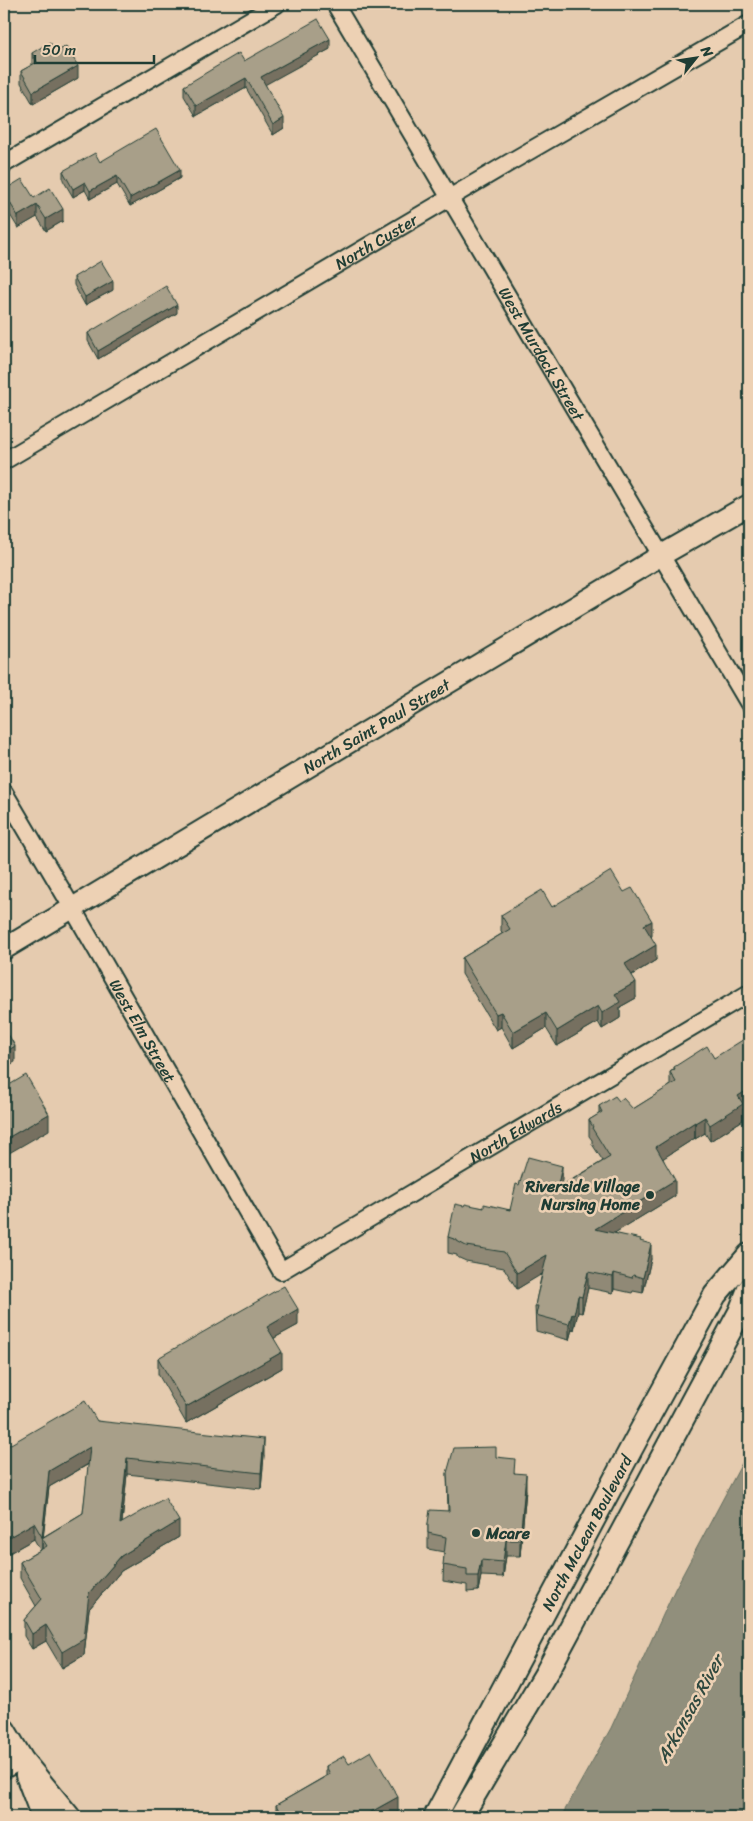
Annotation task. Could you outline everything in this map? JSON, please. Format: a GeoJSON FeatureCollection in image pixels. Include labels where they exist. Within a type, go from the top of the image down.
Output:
{"type":"FeatureCollection","features":[{"type":"Feature","properties":{"kind":"main road","name":"North McLean Boulevard"},"geometry":{"type":"LineString","coordinates":[[435,1817],[640,1431],[715,1295],[749,1255]]}},
{"type":"Feature","properties":{"kind":"main road","name":"North McLean Boulevard"},"geometry":{"type":"LineString","coordinates":[[461,1817],[547,1672],[740,1312],[749,1289]]}},
{"type":"Feature","properties":{"kind":"main road"},"geometry":{"type":"LineString","coordinates":[[4,1730],[13,1765],[43,1817]]}},
{"type":"Feature","properties":{"kind":"main road"},"geometry":{"type":"LineString","coordinates":[[13,1765],[69,1817]]}},
{"type":"Feature","properties":{"kind":"street"},"geometry":{"type":"LineString","coordinates":[[4,164],[277,4]]}},
{"type":"Feature","properties":{"kind":"street","name":"West Murdock Street"},"geometry":{"type":"LineString","coordinates":[[335,4],[749,704]]}},
{"type":"Feature","properties":{"kind":"street","name":"North Custer"},"geometry":{"type":"LineString","coordinates":[[4,461],[449,198],[749,24]]}},
{"type":"Feature","properties":{"kind":"street","name":"North Saint Paul Street"},"geometry":{"type":"LineString","coordinates":[[4,949],[660,556],[749,505]]}},
{"type":"Feature","properties":{"kind":"street","name":"West Elm Street"},"geometry":{"type":"LineString","coordinates":[[4,792],[281,1270]]}},
{"type":"Feature","properties":{"kind":"street","name":"North Edwards"},"geometry":{"type":"LineString","coordinates":[[281,1270],[749,993]]}},
{"type":"Feature","properties":{"kind":"water","name":"Arkansas River"},"geometry":{"type":"Polygon","coordinates":[[[749,1450],[749,1817],[561,1817],[611,1728],[675,1589],[749,1450]]]}},
{"type":"Feature","properties":{"kind":"building"},"geometry":{"type":"Polygon","coordinates":[[[318,19],[330,39],[261,77],[284,118],[273,125],[246,78],[196,106],[184,86],[239,53],[244,61],[318,19]]]}},
{"type":"Feature","properties":{"kind":"building"},"geometry":{"type":"Polygon","coordinates":[[[50,42],[56,52],[66,46],[78,66],[33,92],[21,71],[37,62],[32,53],[50,42]]]}},
{"type":"Feature","properties":{"kind":"building"},"geometry":{"type":"Polygon","coordinates":[[[4,95],[9,104],[4,107],[4,95]]]}},
{"type":"Feature","properties":{"kind":"building"},"geometry":{"type":"Polygon","coordinates":[[[156,129],[180,170],[130,198],[117,176],[90,191],[85,182],[73,189],[63,171],[95,153],[100,162],[156,129]]]}},
{"type":"Feature","properties":{"kind":"building"},"geometry":{"type":"Polygon","coordinates":[[[22,179],[34,198],[50,188],[63,209],[46,219],[37,205],[18,216],[4,190],[22,179]]]}},
{"type":"Feature","properties":{"kind":"building"},"geometry":{"type":"Polygon","coordinates":[[[101,261],[113,281],[85,297],[74,277],[101,261]]]}},
{"type":"Feature","properties":{"kind":"building"},"geometry":{"type":"Polygon","coordinates":[[[166,286],[177,305],[98,351],[88,333],[166,286]]]}},
{"type":"Feature","properties":{"kind":"building"},"geometry":{"type":"Polygon","coordinates":[[[611,871],[624,892],[632,888],[652,921],[644,925],[656,945],[625,964],[636,982],[615,994],[620,1002],[602,1013],[598,1006],[557,1031],[546,1013],[513,1032],[501,1012],[496,1014],[462,958],[510,929],[501,915],[542,890],[552,907],[611,871]]]}},
{"type":"Feature","properties":{"kind":"building"},"geometry":{"type":"Polygon","coordinates":[[[4,1027],[15,1046],[4,1053],[4,1027]]]}},
{"type":"Feature","properties":{"kind":"building","name":"Riverside Village Nursing Home"},"geometry":{"type":"Polygon","coordinates":[[[749,1036],[749,1089],[738,1096],[743,1104],[710,1125],[705,1117],[656,1147],[675,1180],[595,1229],[641,1239],[640,1241],[651,1244],[643,1278],[633,1275],[632,1278],[614,1273],[613,1277],[588,1272],[582,1297],[578,1296],[574,1315],[572,1314],[569,1324],[536,1315],[538,1306],[535,1306],[547,1255],[517,1273],[504,1252],[466,1246],[448,1237],[455,1204],[484,1208],[484,1204],[510,1210],[516,1184],[519,1185],[528,1157],[562,1166],[557,1189],[610,1157],[589,1120],[602,1112],[599,1106],[615,1096],[619,1101],[623,1098],[633,1109],[676,1082],[670,1072],[675,1069],[674,1067],[707,1046],[714,1058],[749,1036]]]}},
{"type":"Feature","properties":{"kind":"building"},"geometry":{"type":"Polygon","coordinates":[[[26,1075],[49,1114],[4,1140],[4,1088],[26,1075]]]}},
{"type":"Feature","properties":{"kind":"building"},"geometry":{"type":"Polygon","coordinates":[[[284,1286],[298,1309],[267,1327],[282,1352],[186,1407],[158,1358],[284,1286]]]}},
{"type":"Feature","properties":{"kind":"building"},"geometry":{"type":"Polygon","coordinates":[[[85,1401],[97,1421],[264,1439],[261,1473],[127,1458],[120,1524],[165,1498],[179,1521],[121,1556],[89,1593],[84,1639],[62,1652],[46,1625],[32,1634],[24,1620],[42,1599],[20,1562],[47,1546],[42,1538],[83,1513],[90,1447],[49,1471],[42,1537],[34,1523],[4,1540],[4,1448],[85,1401]]]}},
{"type":"Feature","properties":{"kind":"building","name":"Mcare"},"geometry":{"type":"Polygon","coordinates":[[[496,1447],[496,1457],[515,1459],[514,1473],[526,1474],[520,1540],[506,1540],[503,1562],[481,1560],[478,1576],[467,1576],[467,1569],[443,1565],[446,1537],[428,1533],[430,1510],[449,1511],[447,1473],[454,1448],[496,1447]]]}},
{"type":"Feature","properties":{"kind":"building"},"geometry":{"type":"Polygon","coordinates":[[[371,1751],[398,1797],[362,1817],[283,1817],[276,1805],[330,1774],[326,1766],[344,1756],[349,1764],[371,1751]]]}},
{"type":"Feature","properties":{"kind":"place","name":"Riverside Village Nursing Home"},"geometry":{"type":"Point","coordinates":[650,1195]}},
{"type":"Feature","properties":{"kind":"place","name":"Mcare"},"geometry":{"type":"Point","coordinates":[476,1533]}}]}
